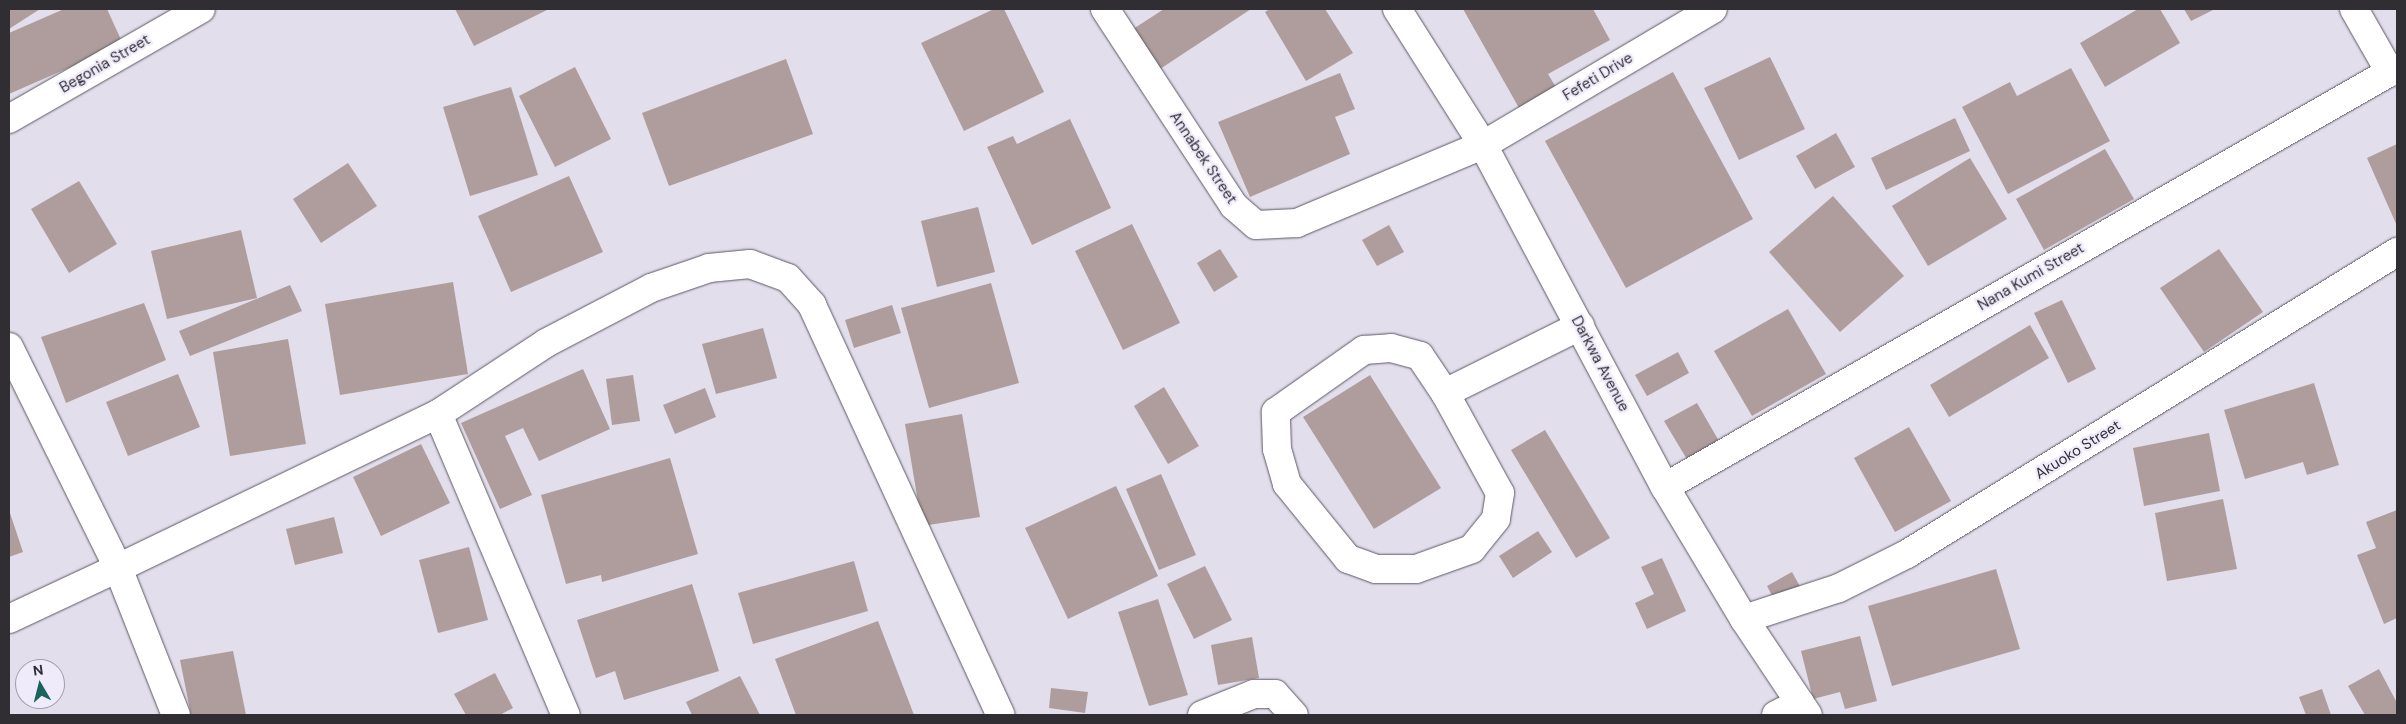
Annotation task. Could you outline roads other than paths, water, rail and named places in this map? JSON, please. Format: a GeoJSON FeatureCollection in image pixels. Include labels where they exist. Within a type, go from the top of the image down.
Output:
{"type":"FeatureCollection","features":[{"type":"Feature","properties":{"kind":"street","name":"Begonia Street"},"geometry":{"type":"LineString","coordinates":[[9,120],[162,18],[201,9]]}},
{"type":"Feature","properties":{"kind":"street","name":"Annabek Street"},"geometry":{"type":"LineString","coordinates":[[1105,9],[1234,206],[1256,225],[1297,223],[1483,144]]}},
{"type":"Feature","properties":{"kind":"street","name":"Darkwa Avenue"},"geometry":{"type":"LineString","coordinates":[[1398,9],[1483,144],[1665,487],[1744,619],[1804,709]]}},
{"type":"Feature","properties":{"kind":"street","name":"Fefeti Drive"},"geometry":{"type":"LineString","coordinates":[[1483,144],[1713,9]]}},
{"type":"Feature","properties":{"kind":"street"},"geometry":{"type":"LineString","coordinates":[[2354,9],[2394,70]]}},
{"type":"Feature","properties":{"kind":"street","name":"Nana Kumi Street"},"geometry":{"type":"LineString","coordinates":[[1665,487],[2394,70]]}},
{"type":"Feature","properties":{"kind":"street","name":"Akuoko Street"},"geometry":{"type":"LineString","coordinates":[[1744,619],[1840,588],[1907,554],[2397,252]]}},
{"type":"Feature","properties":{"kind":"street"},"geometry":{"type":"LineString","coordinates":[[9,619],[438,414],[546,343],[651,288],[708,268],[750,264],[788,278],[812,305],[1001,715]]}},
{"type":"Feature","properties":{"kind":"street"},"geometry":{"type":"LineString","coordinates":[[1445,393],[1580,326]]}},
{"type":"Feature","properties":{"kind":"street"},"geometry":{"type":"LineString","coordinates":[[9,347],[118,568],[176,715]]}},
{"type":"Feature","properties":{"kind":"street"},"geometry":{"type":"LineString","coordinates":[[1391,348],[1420,356],[1445,393],[1500,492],[1496,519],[1472,549],[1416,569],[1376,570],[1348,559],[1287,484],[1277,449],[1276,412],[1364,350],[1391,348]]}},
{"type":"Feature","properties":{"kind":"street"},"geometry":{"type":"LineString","coordinates":[[438,414],[566,715]]}},
{"type":"Feature","properties":{"kind":"street"},"geometry":{"type":"LineString","coordinates":[[1202,715],[1254,694],[1275,694],[1294,715]]}},
{"type":"Feature","properties":{"kind":"street"},"geometry":{"type":"LineString","coordinates":[[1776,715],[1804,709]]}}]}
